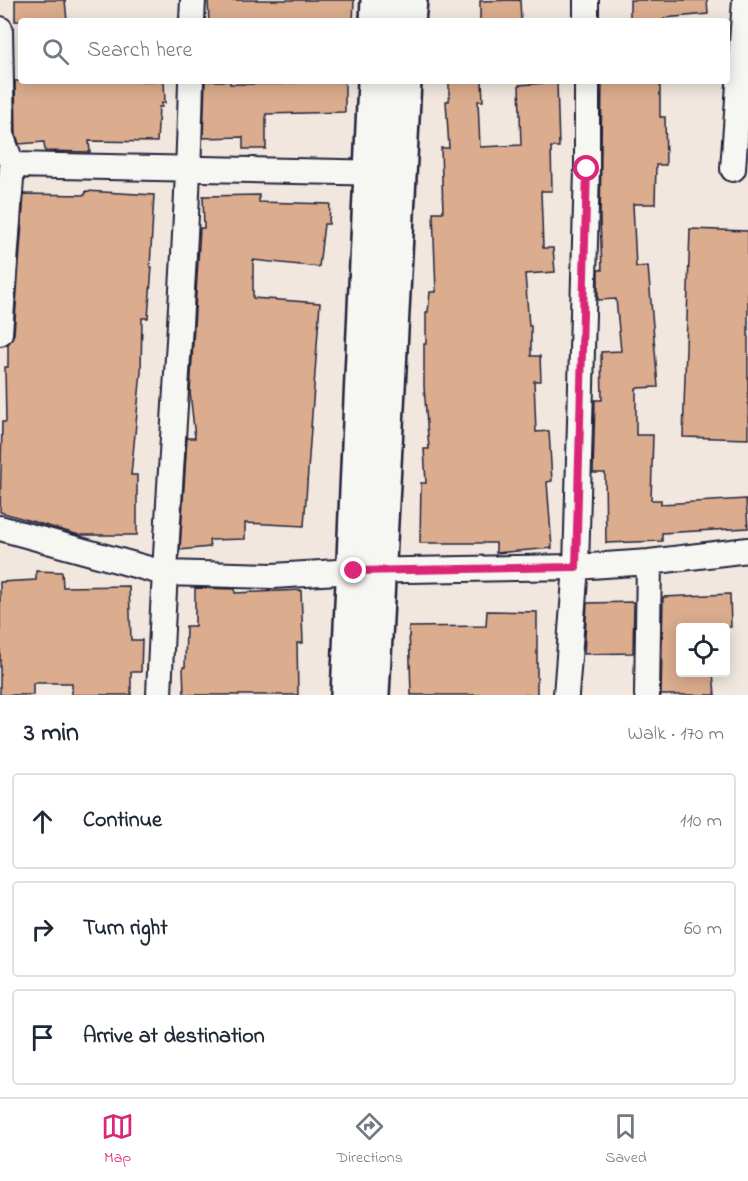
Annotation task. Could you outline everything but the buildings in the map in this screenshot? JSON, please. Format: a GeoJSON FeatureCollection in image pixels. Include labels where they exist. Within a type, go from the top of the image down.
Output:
{"type":"FeatureCollection","features":[{"type":"Feature","properties":{"kind":"highway"},"geometry":{"type":"LineString","coordinates":[[377,18],[378,0]]}},
{"type":"Feature","properties":{"kind":"highway"},"geometry":{"type":"LineString","coordinates":[[408,18],[410,0]]}},
{"type":"Feature","properties":{"kind":"highway"},"geometry":{"type":"LineString","coordinates":[[372,695],[366,571],[385,173],[375,84]]}},
{"type":"Feature","properties":{"kind":"highway"},"geometry":{"type":"LineString","coordinates":[[385,173],[404,84]]}},
{"type":"Feature","properties":{"kind":"highway"},"geometry":{"type":"LineString","coordinates":[[348,695],[366,571]]}},
{"type":"Feature","properties":{"kind":"street"},"geometry":{"type":"LineString","coordinates":[[192,18],[193,0]]}},
{"type":"Feature","properties":{"kind":"street"},"geometry":{"type":"LineString","coordinates":[[586,0],[586,18]]}},
{"type":"Feature","properties":{"kind":"street"},"geometry":{"type":"LineString","coordinates":[[733,169],[745,0]]}},
{"type":"Feature","properties":{"kind":"street"},"geometry":{"type":"LineString","coordinates":[[0,29],[2,137],[12,165],[0,333]]}},
{"type":"Feature","properties":{"kind":"street"},"geometry":{"type":"LineString","coordinates":[[159,695],[164,573],[189,169],[191,84]]}},
{"type":"Feature","properties":{"kind":"street"},"geometry":{"type":"LineString","coordinates":[[566,695],[576,567],[587,169],[586,84]]}},
{"type":"Feature","properties":{"kind":"street"},"geometry":{"type":"LineString","coordinates":[[12,165],[385,173]]}},
{"type":"Feature","properties":{"kind":"street"},"geometry":{"type":"LineString","coordinates":[[0,528],[164,573],[273,576],[366,571],[576,567],[649,562],[748,550]]}},
{"type":"Feature","properties":{"kind":"street"},"geometry":{"type":"LineString","coordinates":[[647,695],[649,562]]}},
{"type":"Feature","properties":{"kind":"route"},"geometry":{"type":"LineString","coordinates":[[354,571],[576,567],[587,169]]}}]}
